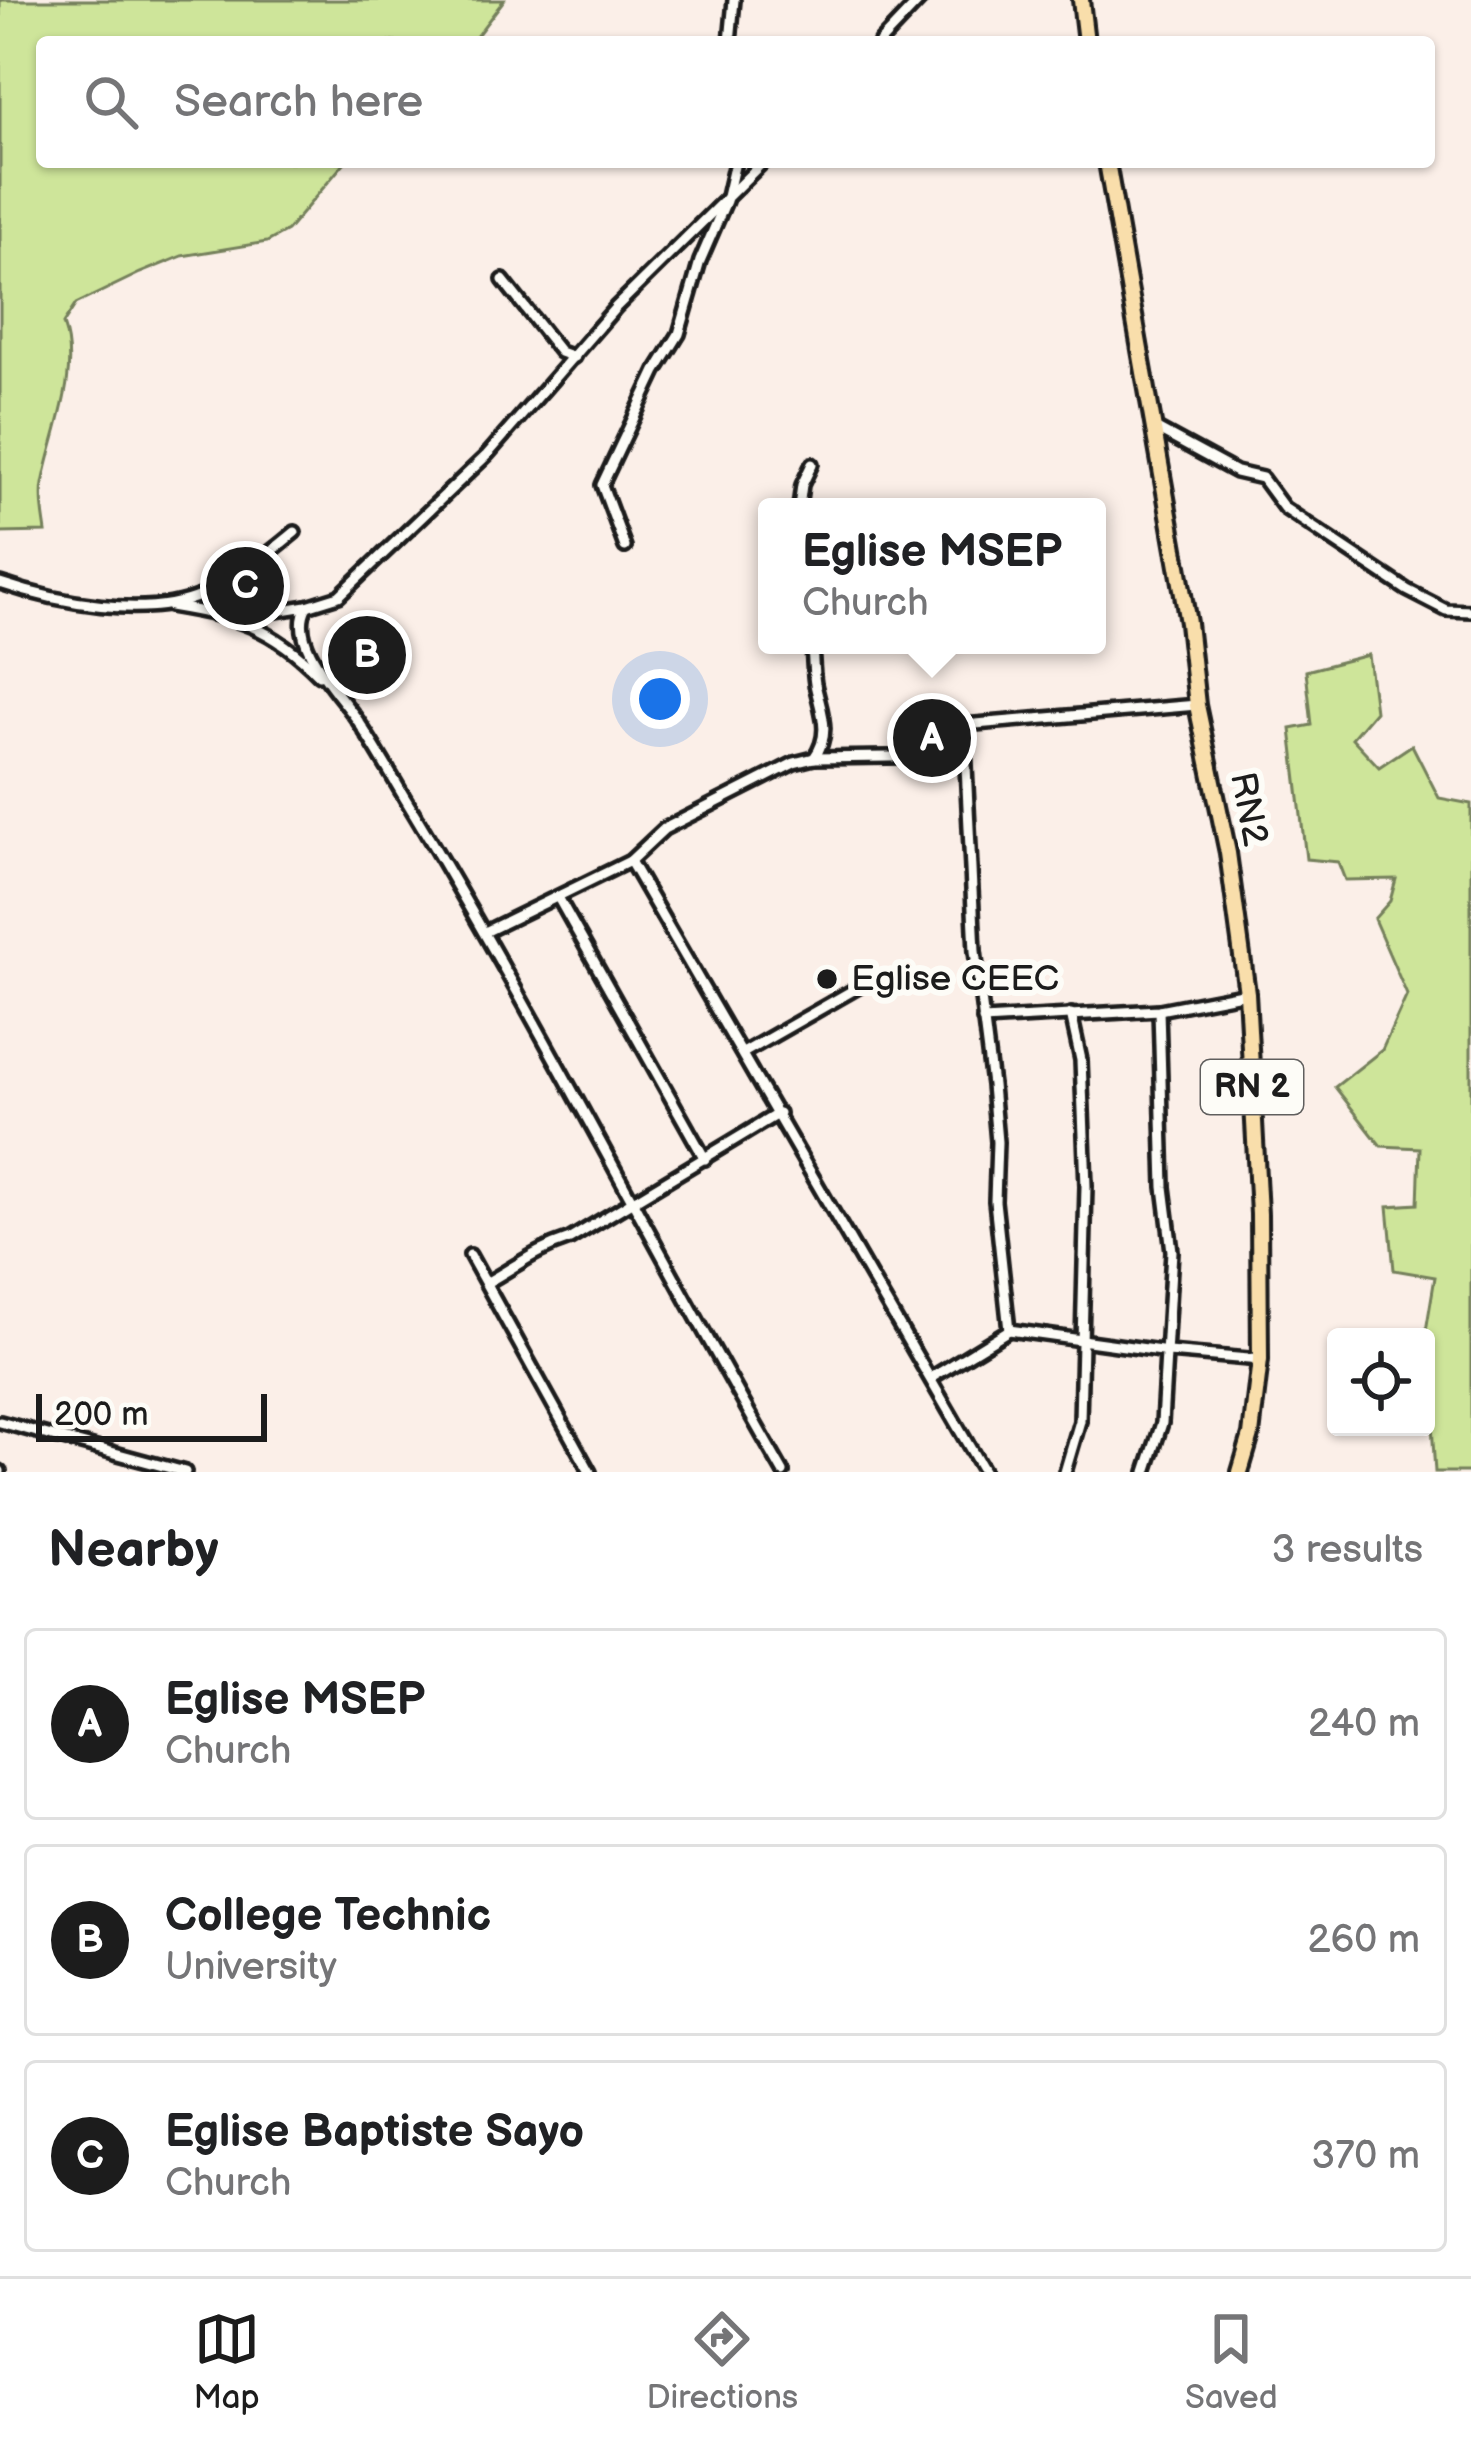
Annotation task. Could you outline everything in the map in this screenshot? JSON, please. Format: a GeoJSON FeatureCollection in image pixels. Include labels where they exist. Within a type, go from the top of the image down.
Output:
{"type":"FeatureCollection","features":[{"type":"Feature","properties":{"kind":"main road"},"geometry":{"type":"LineString","coordinates":[[1081,0],[1085,36]]}},
{"type":"Feature","properties":{"kind":"main road","name":"RN2"},"geometry":{"type":"LineString","coordinates":[[1108,168],[1188,623],[1197,705],[1228,853],[1247,993],[1259,1214],[1260,1360],[1251,1436],[1240,1472]]}},
{"type":"Feature","properties":{"kind":"street"},"geometry":{"type":"LineString","coordinates":[[731,36],[734,0]]}},
{"type":"Feature","properties":{"kind":"street"},"geometry":{"type":"LineString","coordinates":[[886,36],[920,0]]}},
{"type":"Feature","properties":{"kind":"street"},"geometry":{"type":"LineString","coordinates":[[625,547],[602,485],[656,371],[679,334],[700,261],[726,201],[733,168]]}},
{"type":"Feature","properties":{"kind":"street"},"geometry":{"type":"LineString","coordinates":[[233,618],[339,596],[487,455],[616,307],[757,168]]}},
{"type":"Feature","properties":{"kind":"street"},"geometry":{"type":"LineString","coordinates":[[502,280],[560,352],[574,357]]}},
{"type":"Feature","properties":{"kind":"street"},"geometry":{"type":"LineString","coordinates":[[1154,428],[1236,472],[1262,478],[1284,508],[1407,590],[1446,610],[1471,611]]}},
{"type":"Feature","properties":{"kind":"street"},"geometry":{"type":"LineString","coordinates":[[800,498],[812,464]]}},
{"type":"Feature","properties":{"kind":"street"},"geometry":{"type":"LineString","coordinates":[[166,606],[200,596],[251,567],[295,532]]}},
{"type":"Feature","properties":{"kind":"street"},"geometry":{"type":"LineString","coordinates":[[0,584],[35,595],[103,605],[166,606],[233,618],[274,634],[327,683],[359,722],[485,932],[782,1469],[768,1472]]}},
{"type":"Feature","properties":{"kind":"street"},"geometry":{"type":"LineString","coordinates":[[307,606],[302,615],[304,639],[327,683]]}},
{"type":"Feature","properties":{"kind":"street"},"geometry":{"type":"LineString","coordinates":[[813,654],[825,718],[824,744],[814,758]]}},
{"type":"Feature","properties":{"kind":"street"},"geometry":{"type":"LineString","coordinates":[[1009,1330],[995,1201],[997,1142],[983,1020],[964,725],[1197,705]]}},
{"type":"Feature","properties":{"kind":"street"},"geometry":{"type":"LineString","coordinates":[[485,932],[630,861],[664,829],[794,763],[814,758],[963,756]]}},
{"type":"Feature","properties":{"kind":"street"},"geometry":{"type":"LineString","coordinates":[[630,861],[984,1472]]}},
{"type":"Feature","properties":{"kind":"street"},"geometry":{"type":"LineString","coordinates":[[559,899],[705,1159]]}},
{"type":"Feature","properties":{"kind":"street"},"geometry":{"type":"LineString","coordinates":[[743,1053],[871,980]]}},
{"type":"Feature","properties":{"kind":"street"},"geometry":{"type":"LineString","coordinates":[[983,1020],[1159,1010],[1247,993]]}},
{"type":"Feature","properties":{"kind":"street"},"geometry":{"type":"LineString","coordinates":[[1146,1472],[1162,1423],[1172,1251],[1164,1187],[1159,1010]]}},
{"type":"Feature","properties":{"kind":"street"},"geometry":{"type":"LineString","coordinates":[[1065,1472],[1080,1421],[1084,1342],[1081,1060],[1071,1014]]}},
{"type":"Feature","properties":{"kind":"street"},"geometry":{"type":"LineString","coordinates":[[486,1283],[533,1251],[570,1239],[778,1114]]}},
{"type":"Feature","properties":{"kind":"street"},"geometry":{"type":"LineString","coordinates":[[470,1255],[590,1472]]}},
{"type":"Feature","properties":{"kind":"street"},"geometry":{"type":"LineString","coordinates":[[931,1378],[1009,1330],[1260,1360]]}},
{"type":"Feature","properties":{"kind":"street"},"geometry":{"type":"LineString","coordinates":[[0,1422],[185,1472]]}},
{"type":"Feature","properties":{"kind":"green space"},"geometry":{"type":"Polygon","coordinates":[[[0,0],[504,0],[477,36],[36,36],[36,168],[340,168],[287,231],[267,242],[182,256],[76,304],[63,324],[69,363],[42,490],[46,532],[0,533],[0,0]]]}},
{"type":"Feature","properties":{"kind":"green space"},"geometry":{"type":"Polygon","coordinates":[[[1368,655],[1375,711],[1352,738],[1379,767],[1412,745],[1439,798],[1471,804],[1471,1472],[1435,1472],[1435,1328],[1426,1328],[1435,1277],[1394,1270],[1388,1206],[1418,1204],[1420,1148],[1381,1146],[1335,1087],[1382,1050],[1407,995],[1374,919],[1390,901],[1396,879],[1345,880],[1338,862],[1306,859],[1291,729],[1312,725],[1306,671],[1368,655]]]}},
{"type":"Feature","properties":{"kind":"place","name":"Eglise Baptiste Sayo"},"geometry":{"type":"Point","coordinates":[245,586]}},
{"type":"Feature","properties":{"kind":"place","name":"College Technic"},"geometry":{"type":"Point","coordinates":[367,655]}},
{"type":"Feature","properties":{"kind":"place","name":"Eglise MSEP"},"geometry":{"type":"Point","coordinates":[932,738]}},
{"type":"Feature","properties":{"kind":"place","name":"Eglise CEEC"},"geometry":{"type":"Point","coordinates":[827,979]}}]}
